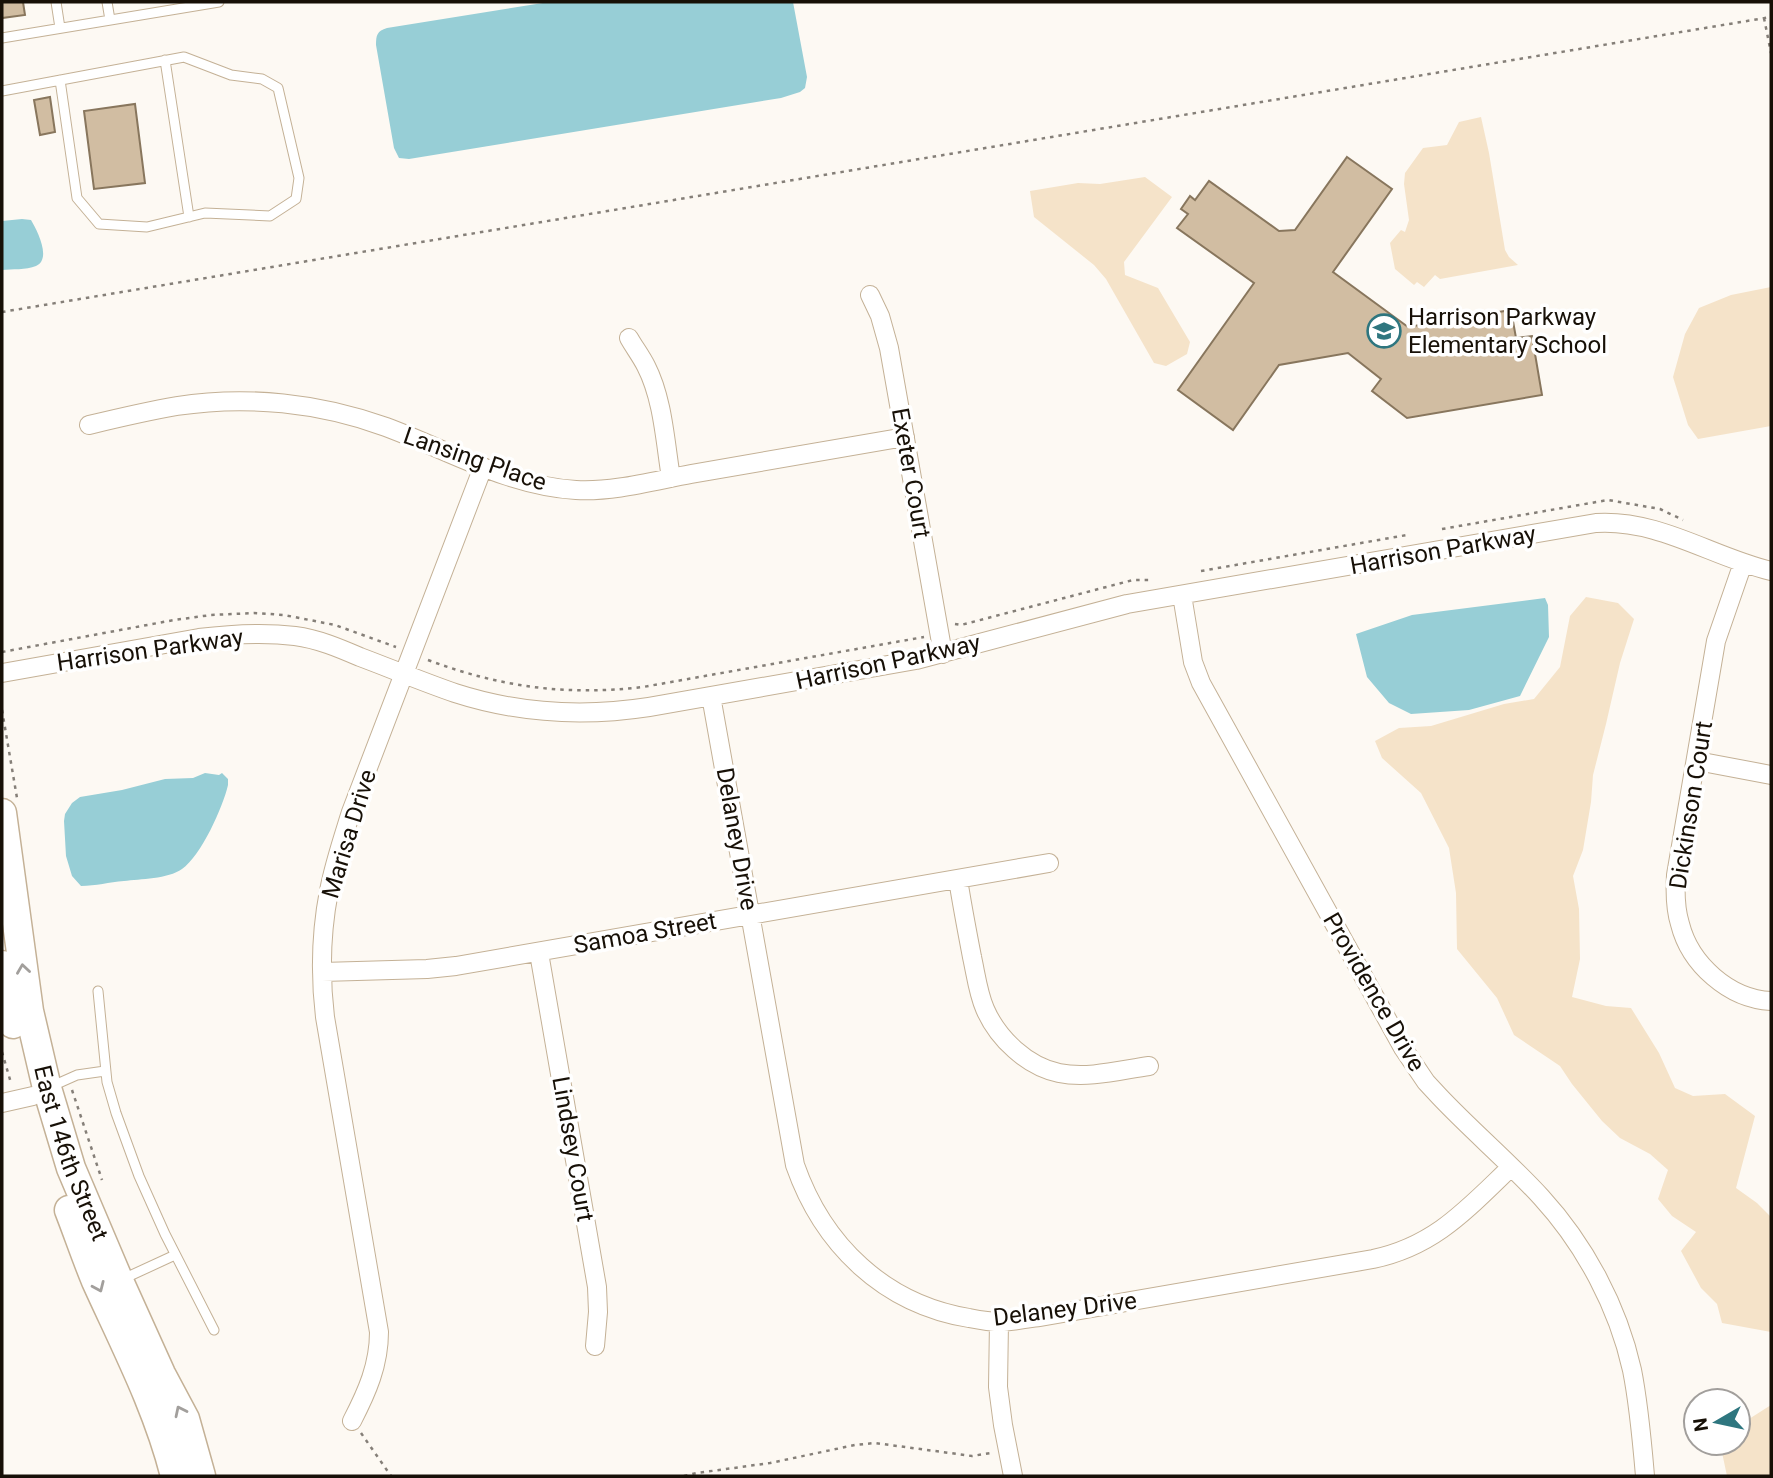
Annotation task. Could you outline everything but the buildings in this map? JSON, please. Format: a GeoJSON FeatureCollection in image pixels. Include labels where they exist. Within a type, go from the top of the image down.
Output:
{"type":"FeatureCollection","features":[{"type":"Feature","properties":{"kind":"main road","name":"East 146th Street"},"geometry":{"type":"LineString","coordinates":[[2,813],[29,1011],[30,1090],[71,1168],[161,1374],[185,1419],[201,1476]]}},
{"type":"Feature","properties":{"kind":"main road","name":"East 146th Street"},"geometry":{"type":"LineString","coordinates":[[2,965],[12,1021],[54,1173],[96,1279],[143,1383],[168,1448],[175,1476]]}},
{"type":"Feature","properties":{"kind":"street","name":"Exeter Court"},"geometry":{"type":"LineString","coordinates":[[870,295],[886,333],[943,654]]}},
{"type":"Feature","properties":{"kind":"street"},"geometry":{"type":"LineString","coordinates":[[629,338],[646,366],[653,384],[671,478]]}},
{"type":"Feature","properties":{"kind":"street","name":"Lansing Place"},"geometry":{"type":"LineString","coordinates":[[89,425],[177,406],[205,403],[254,402],[293,405],[326,410],[366,421],[526,482],[576,490],[624,486],[905,437]]}},
{"type":"Feature","properties":{"kind":"street","name":"Marisa Drive"},"geometry":{"type":"LineString","coordinates":[[352,1421],[372,1380],[377,1361],[379,1332],[325,1017],[322,972],[325,917],[335,865],[351,812],[483,467]]}},
{"type":"Feature","properties":{"kind":"street","name":"Harrison Parkway"},"geometry":{"type":"LineString","coordinates":[[2,673],[199,638],[260,634],[295,636],[322,642],[470,697],[541,711],[613,712],[892,665],[943,654],[1127,604],[1582,525],[1613,522],[1643,526],[1771,571]]}},
{"type":"Feature","properties":{"kind":"street","name":"Dickinson Court"},"geometry":{"type":"LineString","coordinates":[[1743,563],[1716,641],[1675,894],[1680,927],[1694,954],[1713,976],[1738,992],[1752,998],[1771,1001]]}},
{"type":"Feature","properties":{"kind":"street","name":"Providence Drive"},"geometry":{"type":"LineString","coordinates":[[1182,595],[1196,673],[1402,1048],[1426,1082],[1542,1198],[1576,1241],[1590,1264],[1618,1322],[1631,1369],[1645,1476]]}},
{"type":"Feature","properties":{"kind":"street","name":"Delaney Drive"},"geometry":{"type":"LineString","coordinates":[[711,696],[791,1147],[802,1183],[820,1219],[845,1253],[890,1288],[932,1309],[999,1322],[1389,1255],[1420,1243],[1446,1227],[1511,1167]]}},
{"type":"Feature","properties":{"kind":"street"},"geometry":{"type":"LineString","coordinates":[[1697,761],[1771,775]]}},
{"type":"Feature","properties":{"kind":"street","name":"Samoa Street"},"geometry":{"type":"LineString","coordinates":[[322,972],[457,966],[1049,863]]}},
{"type":"Feature","properties":{"kind":"street"},"geometry":{"type":"LineString","coordinates":[[958,879],[981,998],[992,1022],[1011,1046],[1027,1059],[1060,1073],[1088,1074],[1149,1066]]}},
{"type":"Feature","properties":{"kind":"street","name":"Lindsey Court"},"geometry":{"type":"LineString","coordinates":[[539,953],[597,1287],[595,1346]]}},
{"type":"Feature","properties":{"kind":"street"},"geometry":{"type":"LineString","coordinates":[[2,1103],[30,1090]]}},
{"type":"Feature","properties":{"kind":"street"},"geometry":{"type":"LineString","coordinates":[[999,1322],[998,1387],[1013,1476]]}},
{"type":"Feature","properties":{"kind":"lane"},"geometry":{"type":"LineString","coordinates":[[56,2],[60,28]]}},
{"type":"Feature","properties":{"kind":"lane"},"geometry":{"type":"LineString","coordinates":[[107,2],[110,20]]}},
{"type":"Feature","properties":{"kind":"lane"},"geometry":{"type":"LineString","coordinates":[[2,38],[219,2]]}},
{"type":"Feature","properties":{"kind":"lane"},"geometry":{"type":"LineString","coordinates":[[2,90],[184,57],[231,75],[262,79],[278,88],[299,178],[296,199],[270,216],[205,213],[148,227],[99,225],[77,198],[60,80]]}},
{"type":"Feature","properties":{"kind":"lane"},"geometry":{"type":"LineString","coordinates":[[165,60],[189,217]]}},
{"type":"Feature","properties":{"kind":"lane"},"geometry":{"type":"LineString","coordinates":[[98,991],[106,1071],[116,1113],[139,1176],[214,1330]]}},
{"type":"Feature","properties":{"kind":"lane"},"geometry":{"type":"LineString","coordinates":[[30,1090],[77,1075],[106,1071]]}},
{"type":"Feature","properties":{"kind":"lane"},"geometry":{"type":"LineString","coordinates":[[119,1281],[176,1255]]}},
{"type":"Feature","properties":{"kind":"path"},"geometry":{"type":"LineString","coordinates":[[2,312],[1771,17]]}},
{"type":"Feature","properties":{"kind":"path"},"geometry":{"type":"LineString","coordinates":[[1764,18],[1771,53]]}},
{"type":"Feature","properties":{"kind":"path"},"geometry":{"type":"LineString","coordinates":[[1201,571],[1407,535]]}},
{"type":"Feature","properties":{"kind":"path"},"geometry":{"type":"LineString","coordinates":[[2,652],[174,620],[254,612],[335,625],[460,672],[520,686],[573,691],[615,690],[923,638],[954,623],[961,625],[1133,580],[1149,580]]}},
{"type":"Feature","properties":{"kind":"path"},"geometry":{"type":"LineString","coordinates":[[2,1052],[30,1090]]}},
{"type":"Feature","properties":{"kind":"path"},"geometry":{"type":"LineString","coordinates":[[352,1421],[391,1476]]}},
{"type":"Feature","properties":{"kind":"path"},"geometry":{"type":"LineString","coordinates":[[684,1476],[875,1443],[972,1456],[1008,1450]]}},
{"type":"Feature","properties":{"kind":"shaded area"},"geometry":{"type":"Polygon","coordinates":[[[1481,117],[1505,250],[1518,265],[1440,279],[1435,275],[1424,287],[1417,282],[1414,285],[1395,269],[1390,243],[1401,230],[1405,232],[1409,220],[1405,173],[1423,148],[1447,145],[1459,122],[1481,117]]]}},
{"type":"Feature","properties":{"kind":"shaded area"},"geometry":{"type":"Polygon","coordinates":[[[1145,177],[1172,197],[1124,262],[1125,275],[1158,288],[1190,342],[1187,354],[1166,366],[1154,363],[1106,279],[1094,265],[1034,217],[1030,191],[1078,183],[1100,184],[1145,177]]]}},
{"type":"Feature","properties":{"kind":"shaded area"},"geometry":{"type":"Polygon","coordinates":[[[1771,287],[1771,426],[1698,439],[1688,425],[1673,377],[1685,334],[1699,308],[1731,295],[1771,287]]]}},
{"type":"Feature","properties":{"kind":"shaded area"},"geometry":{"type":"Polygon","coordinates":[[[1586,597],[1618,603],[1634,619],[1620,663],[1593,775],[1583,850],[1573,876],[1579,909],[1580,959],[1572,997],[1606,1006],[1631,1008],[1659,1053],[1675,1088],[1693,1096],[1725,1094],[1755,1116],[1736,1188],[1770,1216],[1771,1332],[1722,1323],[1717,1304],[1701,1288],[1681,1251],[1696,1232],[1672,1216],[1658,1199],[1668,1170],[1650,1154],[1620,1138],[1602,1121],[1560,1066],[1514,1035],[1497,998],[1457,949],[1456,893],[1449,848],[1421,793],[1382,758],[1375,741],[1399,728],[1431,726],[1504,704],[1534,699],[1560,667],[1570,616],[1586,597]]]}},
{"type":"Feature","properties":{"kind":"shaded area"},"geometry":{"type":"Polygon","coordinates":[[[1771,1405],[1771,1476],[1727,1476],[1723,1457],[1752,1457],[1752,1417],[1771,1405]]]}},
{"type":"Feature","properties":{"kind":"water"},"geometry":{"type":"Polygon","coordinates":[[[549,2],[793,2],[807,77],[805,88],[781,98],[409,159],[399,158],[394,148],[376,45],[379,32],[387,28],[549,2]]]}},
{"type":"Feature","properties":{"kind":"water"},"geometry":{"type":"Polygon","coordinates":[[[31,220],[34,225],[42,244],[43,257],[36,266],[2,270],[2,221],[31,220]]]}},
{"type":"Feature","properties":{"kind":"water"},"geometry":{"type":"Polygon","coordinates":[[[1545,598],[1548,605],[1549,637],[1520,696],[1469,710],[1411,714],[1389,703],[1367,677],[1356,634],[1412,615],[1545,598]]]}},
{"type":"Feature","properties":{"kind":"water"},"geometry":{"type":"Polygon","coordinates":[[[205,773],[222,773],[228,779],[228,785],[210,830],[189,863],[182,869],[162,877],[87,886],[81,886],[72,876],[66,856],[64,821],[72,803],[80,797],[165,779],[193,778],[205,773]]]}},
{"type":"Feature","properties":{"kind":"place","name":"Harrison Parkway Elementary School"},"geometry":{"type":"Point","coordinates":[1384,331]}}]}
